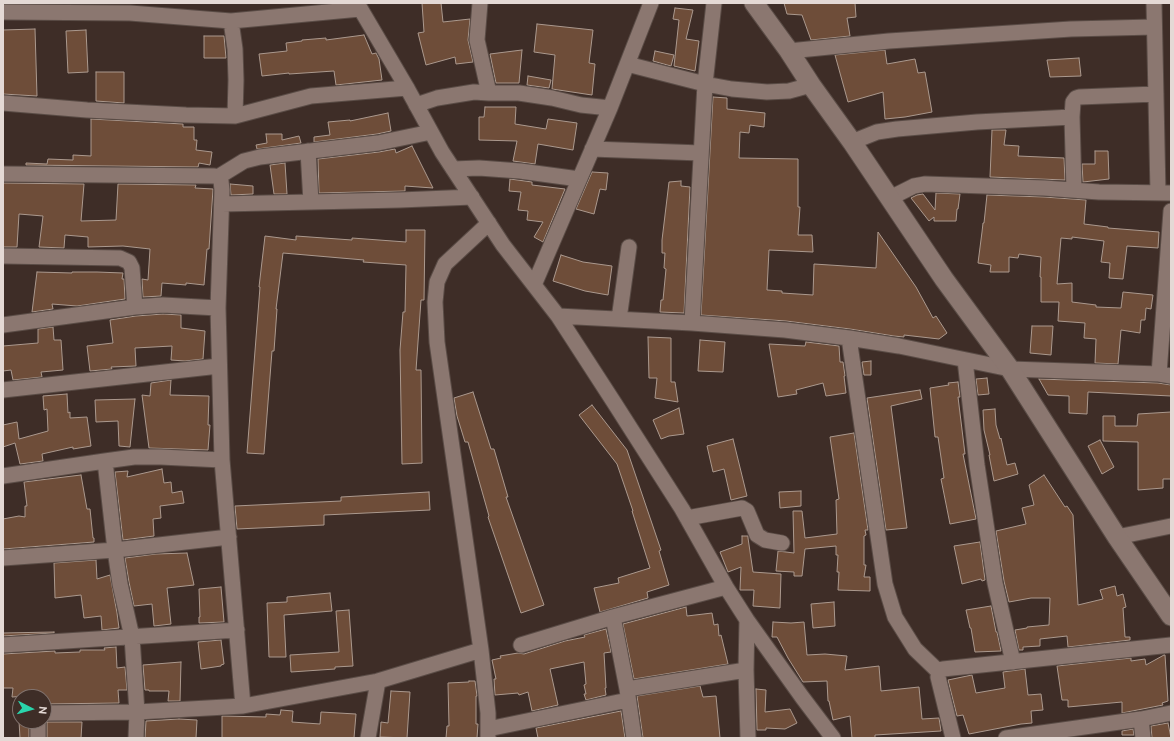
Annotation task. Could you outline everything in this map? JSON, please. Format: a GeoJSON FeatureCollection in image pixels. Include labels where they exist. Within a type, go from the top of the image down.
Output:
{"type":"FeatureCollection","features":[{"type":"Feature","properties":{"kind":"street"},"geometry":{"type":"LineString","coordinates":[[480,3],[477,40],[489,93]]}},
{"type":"Feature","properties":{"kind":"street"},"geometry":{"type":"LineString","coordinates":[[534,285],[610,108],[651,3]]}},
{"type":"Feature","properties":{"kind":"street"},"geometry":{"type":"LineString","coordinates":[[692,323],[705,84],[714,3]]}},
{"type":"Feature","properties":{"kind":"street"},"geometry":{"type":"LineString","coordinates":[[754,3],[852,142],[944,279],[1010,369],[1117,537],[1171,616]]}},
{"type":"Feature","properties":{"kind":"street"},"geometry":{"type":"LineString","coordinates":[[890,198],[914,186],[925,184],[975,185],[1099,192],[1164,193],[1156,94],[1154,3]]}},
{"type":"Feature","properties":{"kind":"street"},"geometry":{"type":"LineString","coordinates":[[3,12],[130,13],[231,21],[359,6],[453,169],[503,245],[558,316],[687,518],[726,587],[747,620],[833,738]]}},
{"type":"Feature","properties":{"kind":"street"},"geometry":{"type":"LineString","coordinates":[[231,21],[236,80],[235,116]]}},
{"type":"Feature","properties":{"kind":"street"},"geometry":{"type":"LineString","coordinates":[[789,51],[889,41],[1071,29],[1154,27]]}},
{"type":"Feature","properties":{"kind":"street"},"geometry":{"type":"LineString","coordinates":[[627,64],[705,84],[732,89],[768,92],[789,91],[811,85]]}},
{"type":"Feature","properties":{"kind":"street"},"geometry":{"type":"LineString","coordinates":[[3,102],[87,110],[235,116],[311,96],[407,88]]}},
{"type":"Feature","properties":{"kind":"street"},"geometry":{"type":"LineString","coordinates":[[416,105],[437,98],[474,92],[519,93],[552,98],[581,105],[610,108]]}},
{"type":"Feature","properties":{"kind":"street"},"geometry":{"type":"LineString","coordinates":[[1074,190],[1072,117],[1073,102],[1076,98],[1156,94]]}},
{"type":"Feature","properties":{"kind":"street"},"geometry":{"type":"LineString","coordinates":[[852,142],[877,132],[897,129],[977,122],[1072,117]]}},
{"type":"Feature","properties":{"kind":"street"},"geometry":{"type":"LineString","coordinates":[[3,174],[218,177],[244,161],[260,157],[378,143],[431,132]]}},
{"type":"Feature","properties":{"kind":"street"},"geometry":{"type":"LineString","coordinates":[[592,149],[701,153]]}},
{"type":"Feature","properties":{"kind":"street"},"geometry":{"type":"LineString","coordinates":[[308,151],[311,202]]}},
{"type":"Feature","properties":{"kind":"street"},"geometry":{"type":"LineString","coordinates":[[453,169],[479,168],[520,171],[579,179]]}},
{"type":"Feature","properties":{"kind":"street"},"geometry":{"type":"LineString","coordinates":[[218,177],[221,181],[222,204],[218,308],[222,460],[243,706]]}},
{"type":"Feature","properties":{"kind":"street"},"geometry":{"type":"LineString","coordinates":[[222,204],[472,197]]}},
{"type":"Feature","properties":{"kind":"street"},"geometry":{"type":"LineString","coordinates":[[558,316],[692,323],[785,330],[899,346],[1010,369],[1165,375],[1171,211]]}},
{"type":"Feature","properties":{"kind":"street"},"geometry":{"type":"LineString","coordinates":[[489,224],[445,264],[437,282],[435,302],[437,342],[481,650],[488,713],[488,734],[628,694],[746,670]]}},
{"type":"Feature","properties":{"kind":"street"},"geometry":{"type":"LineString","coordinates":[[619,319],[629,247]]}},
{"type":"Feature","properties":{"kind":"street"},"geometry":{"type":"LineString","coordinates":[[3,256],[120,258],[129,262],[132,268],[135,308]]}},
{"type":"Feature","properties":{"kind":"street"},"geometry":{"type":"LineString","coordinates":[[3,325],[162,305],[218,308]]}},
{"type":"Feature","properties":{"kind":"street"},"geometry":{"type":"LineString","coordinates":[[849,338],[886,584],[895,617],[915,649],[939,672]]}},
{"type":"Feature","properties":{"kind":"street"},"geometry":{"type":"LineString","coordinates":[[965,360],[977,465],[995,583],[1013,662]]}},
{"type":"Feature","properties":{"kind":"street"},"geometry":{"type":"LineString","coordinates":[[3,390],[219,366]]}},
{"type":"Feature","properties":{"kind":"street"},"geometry":{"type":"LineString","coordinates":[[3,476],[134,457],[222,460]]}},
{"type":"Feature","properties":{"kind":"street"},"geometry":{"type":"LineString","coordinates":[[105,460],[120,584],[132,637],[137,712],[136,738]]}},
{"type":"Feature","properties":{"kind":"street"},"geometry":{"type":"LineString","coordinates":[[687,518],[742,508],[747,511],[757,535],[765,540],[782,543]]}},
{"type":"Feature","properties":{"kind":"street"},"geometry":{"type":"LineString","coordinates":[[1117,537],[1171,526]]}},
{"type":"Feature","properties":{"kind":"street"},"geometry":{"type":"LineString","coordinates":[[3,558],[115,550],[229,537]]}},
{"type":"Feature","properties":{"kind":"street"},"geometry":{"type":"LineString","coordinates":[[521,645],[613,617],[726,587]]}},
{"type":"Feature","properties":{"kind":"street"},"geometry":{"type":"LineString","coordinates":[[613,617],[628,694],[634,738]]}},
{"type":"Feature","properties":{"kind":"street"},"geometry":{"type":"LineString","coordinates":[[747,620],[746,670],[748,738]]}},
{"type":"Feature","properties":{"kind":"street"},"geometry":{"type":"LineString","coordinates":[[3,645],[237,630]]}},
{"type":"Feature","properties":{"kind":"street"},"geometry":{"type":"LineString","coordinates":[[939,672],[943,669],[1171,645]]}},
{"type":"Feature","properties":{"kind":"street"},"geometry":{"type":"LineString","coordinates":[[52,713],[137,712],[243,706],[378,681],[481,650]]}},
{"type":"Feature","properties":{"kind":"street"},"geometry":{"type":"LineString","coordinates":[[939,672],[938,677],[953,738]]}},
{"type":"Feature","properties":{"kind":"street"},"geometry":{"type":"LineString","coordinates":[[368,738],[378,681]]}},
{"type":"Feature","properties":{"kind":"street"},"geometry":{"type":"LineString","coordinates":[[1006,738],[1059,734],[1171,713]]}},
{"type":"Feature","properties":{"kind":"street"},"geometry":{"type":"LineString","coordinates":[[1141,719],[1143,738]]}},
{"type":"Feature","properties":{"kind":"building"},"geometry":{"type":"Polygon","coordinates":[[[422,3],[441,3],[443,22],[470,19],[468,40],[473,62],[456,64],[455,57],[426,65],[418,33],[424,32],[422,3]]]}},
{"type":"Feature","properties":{"kind":"building"},"geometry":{"type":"Polygon","coordinates":[[[784,3],[855,3],[856,17],[847,18],[850,36],[811,40],[802,15],[787,14],[784,3]]]}},
{"type":"Feature","properties":{"kind":"building"},"geometry":{"type":"Polygon","coordinates":[[[675,8],[693,10],[686,39],[699,41],[695,71],[674,66],[679,20],[673,19],[675,8]]]}},
{"type":"Feature","properties":{"kind":"building"},"geometry":{"type":"Polygon","coordinates":[[[537,24],[593,30],[589,63],[595,64],[592,95],[552,89],[555,55],[534,52],[537,24]]]}},
{"type":"Feature","properties":{"kind":"building"},"geometry":{"type":"Polygon","coordinates":[[[35,29],[37,96],[3,94],[3,30],[35,29]]]}},
{"type":"Feature","properties":{"kind":"building"},"geometry":{"type":"Polygon","coordinates":[[[86,30],[88,72],[68,73],[66,31],[86,30]]]}},
{"type":"Feature","properties":{"kind":"building"},"geometry":{"type":"Polygon","coordinates":[[[364,35],[372,54],[376,53],[379,59],[382,80],[336,85],[334,71],[262,76],[259,54],[287,51],[286,43],[302,40],[326,38],[326,40],[364,35]]]}},
{"type":"Feature","properties":{"kind":"building"},"geometry":{"type":"Polygon","coordinates":[[[204,36],[224,36],[226,58],[204,58],[204,36]]]}},
{"type":"Feature","properties":{"kind":"building"},"geometry":{"type":"Polygon","coordinates":[[[522,50],[519,83],[496,83],[490,54],[522,50]]]}},
{"type":"Feature","properties":{"kind":"building"},"geometry":{"type":"Polygon","coordinates":[[[885,50],[887,64],[915,59],[918,73],[925,72],[932,112],[885,119],[883,92],[848,102],[835,55],[885,50]]]}},
{"type":"Feature","properties":{"kind":"building"},"geometry":{"type":"Polygon","coordinates":[[[655,51],[674,55],[671,66],[653,61],[655,51]]]}},
{"type":"Feature","properties":{"kind":"building"},"geometry":{"type":"Polygon","coordinates":[[[1079,58],[1081,76],[1050,77],[1047,60],[1079,58]]]}},
{"type":"Feature","properties":{"kind":"building"},"geometry":{"type":"Polygon","coordinates":[[[96,72],[124,72],[124,103],[96,101],[96,72]]]}},
{"type":"Feature","properties":{"kind":"building"},"geometry":{"type":"Polygon","coordinates":[[[528,76],[551,80],[549,88],[527,85],[528,76]]]}},
{"type":"Feature","properties":{"kind":"building"},"geometry":{"type":"Polygon","coordinates":[[[713,97],[727,98],[727,109],[765,113],[764,127],[750,125],[749,133],[740,132],[739,158],[798,159],[798,207],[800,207],[798,235],[812,235],[813,252],[769,250],[767,290],[782,291],[782,293],[813,295],[814,264],[876,268],[878,232],[916,287],[933,318],[936,316],[947,333],[939,339],[904,335],[904,337],[786,321],[701,315],[713,97]]]}},
{"type":"Feature","properties":{"kind":"building"},"geometry":{"type":"Polygon","coordinates":[[[485,107],[516,107],[515,124],[546,129],[548,119],[577,123],[573,150],[538,144],[535,164],[513,161],[517,141],[479,140],[479,117],[484,117],[485,107]]]}},
{"type":"Feature","properties":{"kind":"building"},"geometry":{"type":"Polygon","coordinates":[[[388,113],[391,131],[314,142],[314,137],[330,135],[328,122],[350,121],[388,113]]]}},
{"type":"Feature","properties":{"kind":"building"},"geometry":{"type":"Polygon","coordinates":[[[91,119],[183,124],[183,127],[194,127],[194,140],[197,140],[196,150],[212,152],[210,165],[199,163],[198,167],[26,165],[26,163],[47,164],[48,159],[73,160],[73,155],[91,156],[91,119]]]}},
{"type":"Feature","properties":{"kind":"building"},"geometry":{"type":"Polygon","coordinates":[[[992,130],[1006,130],[1004,145],[1019,146],[1018,156],[1064,158],[1065,180],[990,177],[992,130]]]}},
{"type":"Feature","properties":{"kind":"building"},"geometry":{"type":"Polygon","coordinates":[[[266,134],[282,134],[282,140],[299,136],[301,143],[257,149],[256,145],[267,143],[266,134]]]}},
{"type":"Feature","properties":{"kind":"building"},"geometry":{"type":"Polygon","coordinates":[[[412,146],[433,188],[405,186],[405,191],[319,193],[318,159],[395,149],[396,153],[412,146]]]}},
{"type":"Feature","properties":{"kind":"building"},"geometry":{"type":"Polygon","coordinates":[[[1095,151],[1108,151],[1109,179],[1083,182],[1082,164],[1095,164],[1095,151]]]}},
{"type":"Feature","properties":{"kind":"building"},"geometry":{"type":"Polygon","coordinates":[[[285,163],[287,194],[274,194],[270,165],[285,163]]]}},
{"type":"Feature","properties":{"kind":"building"},"geometry":{"type":"Polygon","coordinates":[[[592,172],[608,173],[606,190],[600,189],[594,214],[576,209],[592,172]]]}},
{"type":"Feature","properties":{"kind":"building"},"geometry":{"type":"Polygon","coordinates":[[[510,179],[532,182],[532,185],[565,189],[543,242],[534,237],[543,222],[527,220],[528,211],[518,210],[521,192],[509,191],[510,179]]]}},
{"type":"Feature","properties":{"kind":"building"},"geometry":{"type":"Polygon","coordinates":[[[681,181],[681,186],[690,187],[684,313],[660,312],[661,300],[663,300],[666,269],[664,268],[665,253],[662,253],[662,240],[669,182],[681,181]]]}},
{"type":"Feature","properties":{"kind":"building"},"geometry":{"type":"Polygon","coordinates":[[[3,183],[84,184],[81,221],[116,220],[118,184],[196,185],[195,188],[213,189],[209,249],[207,249],[204,285],[162,283],[161,296],[143,297],[142,279],[148,280],[150,249],[123,246],[88,247],[88,237],[65,235],[64,248],[39,247],[43,216],[19,214],[17,247],[3,247],[3,183]]]}},
{"type":"Feature","properties":{"kind":"building"},"geometry":{"type":"Polygon","coordinates":[[[230,184],[253,186],[253,194],[231,195],[230,184]]]}},
{"type":"Feature","properties":{"kind":"building"},"geometry":{"type":"Polygon","coordinates":[[[936,193],[960,194],[956,221],[934,221],[934,217],[929,221],[911,198],[923,194],[935,210],[936,193]]]}},
{"type":"Feature","properties":{"kind":"building"},"geometry":{"type":"Polygon","coordinates":[[[987,195],[1086,200],[1084,224],[1108,228],[1159,232],[1158,248],[1127,246],[1123,279],[1109,278],[1110,263],[1101,262],[1104,241],[1072,237],[1072,239],[1061,238],[1057,284],[1072,283],[1072,302],[1096,305],[1096,307],[1121,308],[1123,292],[1153,295],[1151,309],[1146,308],[1145,320],[1141,320],[1140,333],[1121,330],[1118,364],[1095,363],[1096,339],[1084,338],[1085,323],[1058,321],[1059,302],[1041,302],[1041,257],[1019,254],[1018,258],[1009,257],[1009,272],[990,272],[991,265],[978,263],[987,195]]]}},
{"type":"Feature","properties":{"kind":"building"},"geometry":{"type":"Polygon","coordinates":[[[406,230],[425,230],[424,300],[421,300],[416,370],[421,370],[422,463],[402,464],[400,350],[403,312],[405,312],[406,265],[283,253],[276,309],[274,351],[272,351],[264,454],[247,453],[259,287],[265,236],[296,240],[296,236],[406,242],[406,230]]]}},
{"type":"Feature","properties":{"kind":"building"},"geometry":{"type":"Polygon","coordinates":[[[561,255],[583,262],[612,266],[608,295],[585,291],[553,281],[561,255]]]}},
{"type":"Feature","properties":{"kind":"building"},"geometry":{"type":"Polygon","coordinates":[[[37,272],[123,273],[122,279],[124,279],[125,299],[77,306],[52,304],[53,309],[32,312],[37,272]]]}},
{"type":"Feature","properties":{"kind":"building"},"geometry":{"type":"Polygon","coordinates":[[[163,314],[181,315],[181,328],[205,331],[203,359],[185,361],[171,360],[172,346],[135,348],[136,366],[111,367],[112,369],[90,371],[87,346],[113,343],[110,320],[163,314]]]}},
{"type":"Feature","properties":{"kind":"building"},"geometry":{"type":"Polygon","coordinates":[[[1032,326],[1053,326],[1051,355],[1030,353],[1032,326]]]}},
{"type":"Feature","properties":{"kind":"building"},"geometry":{"type":"Polygon","coordinates":[[[53,327],[54,340],[61,340],[63,370],[41,372],[42,377],[13,380],[11,370],[3,371],[3,346],[38,343],[38,329],[53,327]]]}},
{"type":"Feature","properties":{"kind":"building"},"geometry":{"type":"Polygon","coordinates":[[[648,337],[671,338],[671,382],[675,382],[678,402],[655,398],[657,378],[649,378],[648,337]]]}},
{"type":"Feature","properties":{"kind":"building"},"geometry":{"type":"Polygon","coordinates":[[[700,340],[725,342],[723,372],[698,371],[700,340]]]}},
{"type":"Feature","properties":{"kind":"building"},"geometry":{"type":"Polygon","coordinates":[[[806,342],[839,346],[840,362],[843,362],[846,393],[826,396],[823,383],[796,390],[797,394],[778,397],[769,344],[805,346],[806,342]]]}},
{"type":"Feature","properties":{"kind":"building"},"geometry":{"type":"Polygon","coordinates":[[[871,361],[871,375],[864,375],[862,362],[871,361]]]}},
{"type":"Feature","properties":{"kind":"building"},"geometry":{"type":"Polygon","coordinates":[[[987,378],[989,394],[978,395],[976,379],[987,378]]]}},
{"type":"Feature","properties":{"kind":"building"},"geometry":{"type":"Polygon","coordinates":[[[1039,379],[1158,383],[1171,385],[1171,396],[1088,392],[1087,414],[1069,413],[1069,396],[1048,395],[1039,379]]]}},
{"type":"Feature","properties":{"kind":"building"},"geometry":{"type":"Polygon","coordinates":[[[171,380],[170,395],[209,396],[208,425],[210,425],[208,450],[149,448],[142,395],[150,396],[151,383],[171,380]]]}},
{"type":"Feature","properties":{"kind":"building"},"geometry":{"type":"Polygon","coordinates":[[[958,382],[960,397],[958,397],[965,454],[963,454],[976,519],[950,524],[941,479],[944,478],[938,437],[935,437],[930,388],[958,382]]]}},
{"type":"Feature","properties":{"kind":"building"},"geometry":{"type":"Polygon","coordinates":[[[920,390],[922,399],[891,406],[907,528],[886,530],[867,398],[920,390]]]}},
{"type":"Feature","properties":{"kind":"building"},"geometry":{"type":"Polygon","coordinates":[[[473,392],[491,449],[494,449],[508,497],[506,497],[544,605],[521,613],[488,517],[489,516],[468,442],[465,442],[457,416],[454,398],[473,392]]]}},
{"type":"Feature","properties":{"kind":"building"},"geometry":{"type":"Polygon","coordinates":[[[67,394],[68,413],[70,412],[70,418],[87,417],[91,446],[73,449],[73,447],[42,454],[43,461],[20,464],[15,443],[3,447],[3,425],[17,422],[19,439],[48,431],[47,409],[44,410],[43,396],[67,394]]]}},
{"type":"Feature","properties":{"kind":"building"},"geometry":{"type":"Polygon","coordinates":[[[135,399],[130,447],[119,446],[118,421],[96,422],[95,400],[135,399]]]}},
{"type":"Feature","properties":{"kind":"building"},"geometry":{"type":"Polygon","coordinates":[[[592,405],[627,450],[661,550],[659,551],[669,585],[647,592],[648,598],[600,612],[594,588],[619,583],[618,578],[650,568],[617,464],[579,415],[592,405]]]}},
{"type":"Feature","properties":{"kind":"building"},"geometry":{"type":"Polygon","coordinates":[[[679,408],[684,434],[669,436],[661,439],[653,420],[679,408]]]}},
{"type":"Feature","properties":{"kind":"building"},"geometry":{"type":"Polygon","coordinates":[[[995,409],[996,425],[1000,439],[1001,438],[1007,465],[1015,463],[1018,474],[994,481],[984,430],[983,410],[995,409]]]}},
{"type":"Feature","properties":{"kind":"building"},"geometry":{"type":"Polygon","coordinates":[[[1171,412],[1171,479],[1163,479],[1163,488],[1138,490],[1138,442],[1103,441],[1103,416],[1115,416],[1115,426],[1137,426],[1138,414],[1171,412]]]}},
{"type":"Feature","properties":{"kind":"building"},"geometry":{"type":"Polygon","coordinates":[[[854,433],[868,530],[865,530],[866,535],[864,536],[864,565],[866,565],[864,577],[870,577],[870,591],[838,590],[839,572],[837,572],[838,555],[836,555],[836,546],[805,549],[802,576],[794,576],[794,572],[776,571],[778,551],[794,553],[793,511],[802,511],[805,538],[837,534],[836,500],[839,499],[830,437],[854,433]]]}},
{"type":"Feature","properties":{"kind":"building"},"geometry":{"type":"Polygon","coordinates":[[[733,439],[747,496],[731,500],[724,469],[713,472],[707,446],[733,439]]]}},
{"type":"Feature","properties":{"kind":"building"},"geometry":{"type":"Polygon","coordinates":[[[1100,440],[1114,467],[1102,474],[1088,446],[1100,440]]]}},
{"type":"Feature","properties":{"kind":"building"},"geometry":{"type":"Polygon","coordinates":[[[162,469],[164,483],[171,482],[172,493],[182,491],[184,503],[160,506],[161,518],[153,519],[154,536],[123,540],[115,472],[128,471],[127,477],[162,469]]]}},
{"type":"Feature","properties":{"kind":"building"},"geometry":{"type":"Polygon","coordinates":[[[81,475],[87,509],[90,509],[94,542],[3,549],[3,519],[19,516],[25,517],[25,506],[27,506],[24,482],[81,475]]]}},
{"type":"Feature","properties":{"kind":"building"},"geometry":{"type":"Polygon","coordinates":[[[1044,475],[1065,507],[1067,506],[1073,515],[1078,605],[1103,599],[1100,590],[1115,586],[1117,596],[1123,594],[1126,607],[1123,608],[1125,637],[1130,637],[1130,640],[1068,647],[1067,636],[1040,639],[1040,646],[1023,647],[1023,650],[1019,650],[1015,630],[1027,627],[1049,625],[1050,598],[1031,598],[1009,602],[996,531],[1026,524],[1022,508],[1034,505],[1029,485],[1044,475]]]}},
{"type":"Feature","properties":{"kind":"building"},"geometry":{"type":"Polygon","coordinates":[[[801,491],[801,506],[780,508],[779,492],[801,491]]]}},
{"type":"Feature","properties":{"kind":"building"},"geometry":{"type":"Polygon","coordinates":[[[429,492],[430,510],[324,515],[324,525],[237,529],[235,506],[341,501],[341,497],[429,492]]]}},
{"type":"Feature","properties":{"kind":"building"},"geometry":{"type":"Polygon","coordinates":[[[742,536],[748,536],[753,572],[781,574],[780,608],[753,606],[754,590],[740,590],[741,567],[728,572],[720,552],[742,544],[742,536]]]}},
{"type":"Feature","properties":{"kind":"building"},"geometry":{"type":"Polygon","coordinates":[[[980,542],[985,580],[982,581],[981,579],[962,584],[954,546],[980,542]]]}},
{"type":"Feature","properties":{"kind":"building"},"geometry":{"type":"Polygon","coordinates":[[[187,553],[194,585],[167,588],[171,624],[154,626],[152,604],[134,606],[125,558],[156,554],[187,553]]]}},
{"type":"Feature","properties":{"kind":"building"},"geometry":{"type":"Polygon","coordinates":[[[96,560],[97,579],[110,575],[119,628],[102,630],[101,616],[84,618],[81,595],[55,598],[54,563],[96,560]]]}},
{"type":"Feature","properties":{"kind":"building"},"geometry":{"type":"Polygon","coordinates":[[[221,587],[224,622],[199,623],[199,589],[221,587]]]}},
{"type":"Feature","properties":{"kind":"building"},"geometry":{"type":"Polygon","coordinates":[[[330,593],[332,611],[284,615],[286,657],[269,657],[267,603],[287,602],[287,597],[330,593]]]}},
{"type":"Feature","properties":{"kind":"building"},"geometry":{"type":"Polygon","coordinates":[[[834,602],[835,626],[813,628],[811,604],[834,602]]]}},
{"type":"Feature","properties":{"kind":"building"},"geometry":{"type":"Polygon","coordinates":[[[991,606],[1001,651],[975,652],[966,610],[991,606]]]}},
{"type":"Feature","properties":{"kind":"building"},"geometry":{"type":"Polygon","coordinates":[[[686,607],[687,616],[712,613],[714,625],[718,624],[719,636],[721,635],[728,664],[634,679],[623,624],[686,607]]]}},
{"type":"Feature","properties":{"kind":"building"},"geometry":{"type":"Polygon","coordinates":[[[349,610],[353,666],[335,667],[335,669],[291,672],[290,655],[339,652],[336,611],[349,610]]]}},
{"type":"Feature","properties":{"kind":"building"},"geometry":{"type":"Polygon","coordinates":[[[773,622],[804,622],[807,655],[825,654],[847,656],[845,670],[879,666],[881,691],[919,687],[922,719],[939,718],[941,731],[875,735],[875,738],[852,738],[850,716],[833,720],[828,701],[827,681],[803,682],[777,637],[772,637],[773,622]]]}},
{"type":"Feature","properties":{"kind":"building"},"geometry":{"type":"Polygon","coordinates":[[[606,629],[611,652],[604,653],[606,695],[586,700],[584,694],[586,694],[584,685],[586,684],[584,662],[550,669],[558,705],[532,711],[528,692],[519,695],[518,693],[495,695],[494,679],[496,679],[492,660],[501,658],[500,656],[518,653],[524,654],[565,641],[585,637],[584,635],[606,629]]]}},
{"type":"Feature","properties":{"kind":"building"},"geometry":{"type":"Polygon","coordinates":[[[3,633],[54,633],[3,636],[3,633]]]}},
{"type":"Feature","properties":{"kind":"building"},"geometry":{"type":"Polygon","coordinates":[[[221,640],[224,664],[221,666],[201,669],[198,642],[221,640]]]}},
{"type":"Feature","properties":{"kind":"building"},"geometry":{"type":"Polygon","coordinates":[[[116,647],[117,668],[125,667],[127,690],[118,690],[119,703],[52,704],[52,689],[3,688],[3,654],[55,651],[55,653],[80,652],[80,650],[105,650],[104,648],[116,647]]]}},
{"type":"Feature","properties":{"kind":"building"},"geometry":{"type":"Polygon","coordinates":[[[1164,655],[1168,701],[1162,703],[1163,705],[1122,713],[1122,702],[1068,707],[1068,700],[1062,700],[1057,666],[1131,658],[1131,661],[1145,659],[1146,665],[1164,655]]]}},
{"type":"Feature","properties":{"kind":"building"},"geometry":{"type":"Polygon","coordinates":[[[181,662],[180,701],[168,701],[169,691],[145,690],[143,665],[181,662]]]}},
{"type":"Feature","properties":{"kind":"building"},"geometry":{"type":"Polygon","coordinates":[[[1025,669],[1028,695],[1041,694],[1043,710],[1031,711],[1032,723],[969,734],[963,715],[957,716],[948,680],[972,675],[976,693],[1005,688],[1003,672],[1025,669]]]}},
{"type":"Feature","properties":{"kind":"building"},"geometry":{"type":"Polygon","coordinates":[[[475,681],[477,696],[476,724],[478,724],[477,738],[446,738],[447,726],[449,726],[448,683],[475,681]]]}},
{"type":"Feature","properties":{"kind":"building"},"geometry":{"type":"Polygon","coordinates":[[[700,686],[703,697],[716,696],[720,738],[643,738],[637,696],[700,686]]]}},
{"type":"Feature","properties":{"kind":"building"},"geometry":{"type":"Polygon","coordinates":[[[756,689],[766,690],[765,712],[790,709],[797,723],[785,729],[766,728],[766,730],[757,730],[756,689]]]}},
{"type":"Feature","properties":{"kind":"building"},"geometry":{"type":"Polygon","coordinates":[[[391,691],[410,692],[407,738],[380,737],[381,722],[388,723],[391,691]]]}},
{"type":"Feature","properties":{"kind":"building"},"geometry":{"type":"Polygon","coordinates":[[[281,710],[293,711],[292,722],[320,724],[321,712],[356,714],[354,738],[222,738],[222,716],[266,717],[266,714],[280,715],[281,710]]]}},
{"type":"Feature","properties":{"kind":"building"},"geometry":{"type":"Polygon","coordinates":[[[621,711],[625,738],[538,738],[536,728],[621,711]]]}},
{"type":"Feature","properties":{"kind":"building"},"geometry":{"type":"Polygon","coordinates":[[[179,719],[197,720],[196,738],[145,738],[146,721],[179,719]]]}},
{"type":"Feature","properties":{"kind":"building"},"geometry":{"type":"Polygon","coordinates":[[[52,722],[82,722],[81,738],[47,738],[47,729],[52,729],[52,722]]]}},
{"type":"Feature","properties":{"kind":"building"},"geometry":{"type":"Polygon","coordinates":[[[1168,723],[1171,738],[1152,738],[1151,726],[1168,723]]]}},
{"type":"Feature","properties":{"kind":"building"},"geometry":{"type":"Polygon","coordinates":[[[19,729],[29,729],[29,738],[20,738],[19,729]]]}},
{"type":"Feature","properties":{"kind":"building"},"geometry":{"type":"Polygon","coordinates":[[[1133,729],[1134,735],[1122,735],[1122,731],[1133,729]]]}}]}
